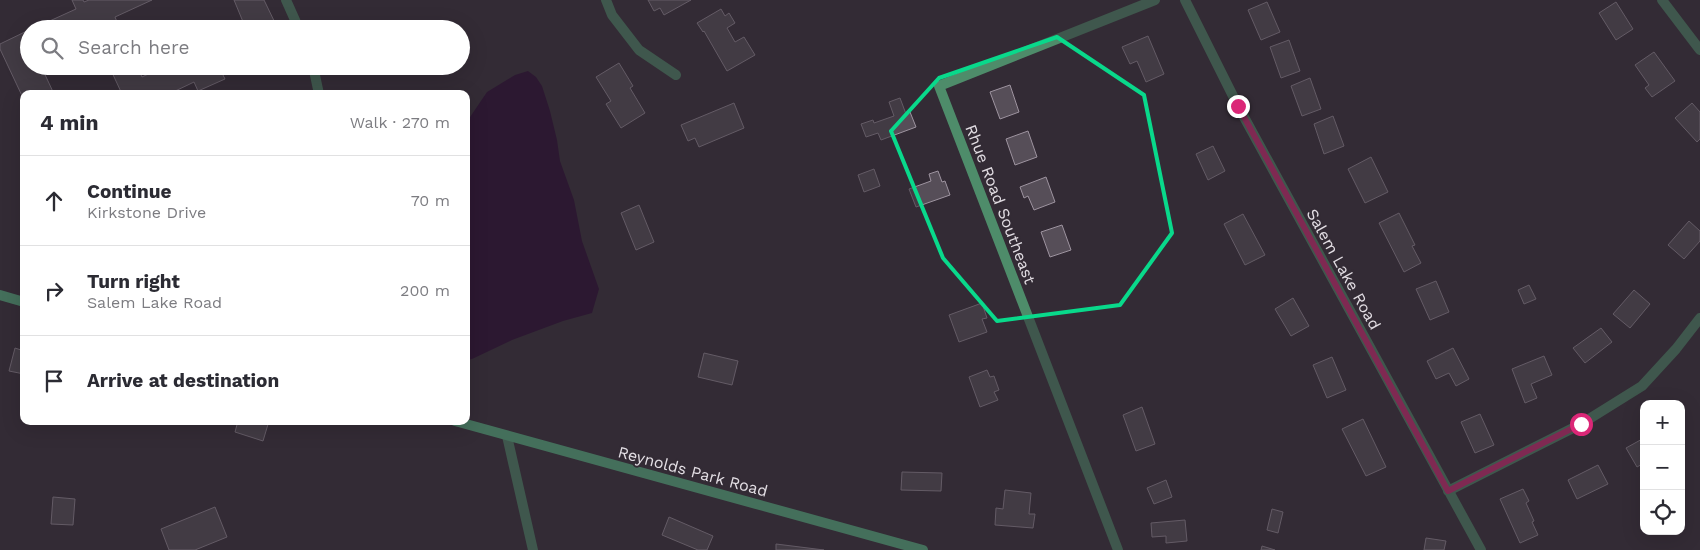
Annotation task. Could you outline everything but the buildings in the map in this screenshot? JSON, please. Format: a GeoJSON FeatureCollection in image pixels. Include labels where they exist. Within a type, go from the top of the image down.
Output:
{"type":"FeatureCollection","features":[{"type":"Feature","properties":{"kind":"main road"},"geometry":{"type":"LineString","coordinates":[[0,295],[20,301]]}},
{"type":"Feature","properties":{"kind":"main road","name":"Reynolds Park Road"},"geometry":{"type":"LineString","coordinates":[[469,425],[923,550]]}},
{"type":"Feature","properties":{"kind":"street"},"geometry":{"type":"LineString","coordinates":[[286,0],[295,20]]}},
{"type":"Feature","properties":{"kind":"street"},"geometry":{"type":"LineString","coordinates":[[606,0],[612,14],[639,50],[676,75]]}},
{"type":"Feature","properties":{"kind":"street","name":"Rhue Road Southeast"},"geometry":{"type":"LineString","coordinates":[[1118,550],[939,86],[1155,0]]}},
{"type":"Feature","properties":{"kind":"street","name":"Salem Lake Road"},"geometry":{"type":"LineString","coordinates":[[1185,0],[1238,106],[1480,550]]}},
{"type":"Feature","properties":{"kind":"street"},"geometry":{"type":"LineString","coordinates":[[1662,0],[1700,50]]}},
{"type":"Feature","properties":{"kind":"street"},"geometry":{"type":"LineString","coordinates":[[315,75],[318,90]]}},
{"type":"Feature","properties":{"kind":"street"},"geometry":{"type":"LineString","coordinates":[[1448,491],[1581,424],[1642,386],[1676,350],[1700,318]]}},
{"type":"Feature","properties":{"kind":"street"},"geometry":{"type":"LineString","coordinates":[[507,436],[534,550]]}},
{"type":"Feature","properties":{"kind":"highlighted area"},"geometry":{"type":"Polygon","coordinates":[[[1057,37],[1144,95],[1172,233],[1120,305],[997,321],[943,258],[891,131],[939,78],[1057,37]]]}},
{"type":"Feature","properties":{"kind":"shaded area"},"geometry":{"type":"Polygon","coordinates":[[[528,71],[536,77],[542,86],[557,140],[560,161],[574,200],[582,241],[599,289],[592,313],[563,321],[512,340],[470,359],[470,117],[487,92],[515,75],[528,71]]]}},
{"type":"Feature","properties":{"kind":"route"},"geometry":{"type":"LineString","coordinates":[[1238,106],[1448,491],[1581,424]]}}]}
